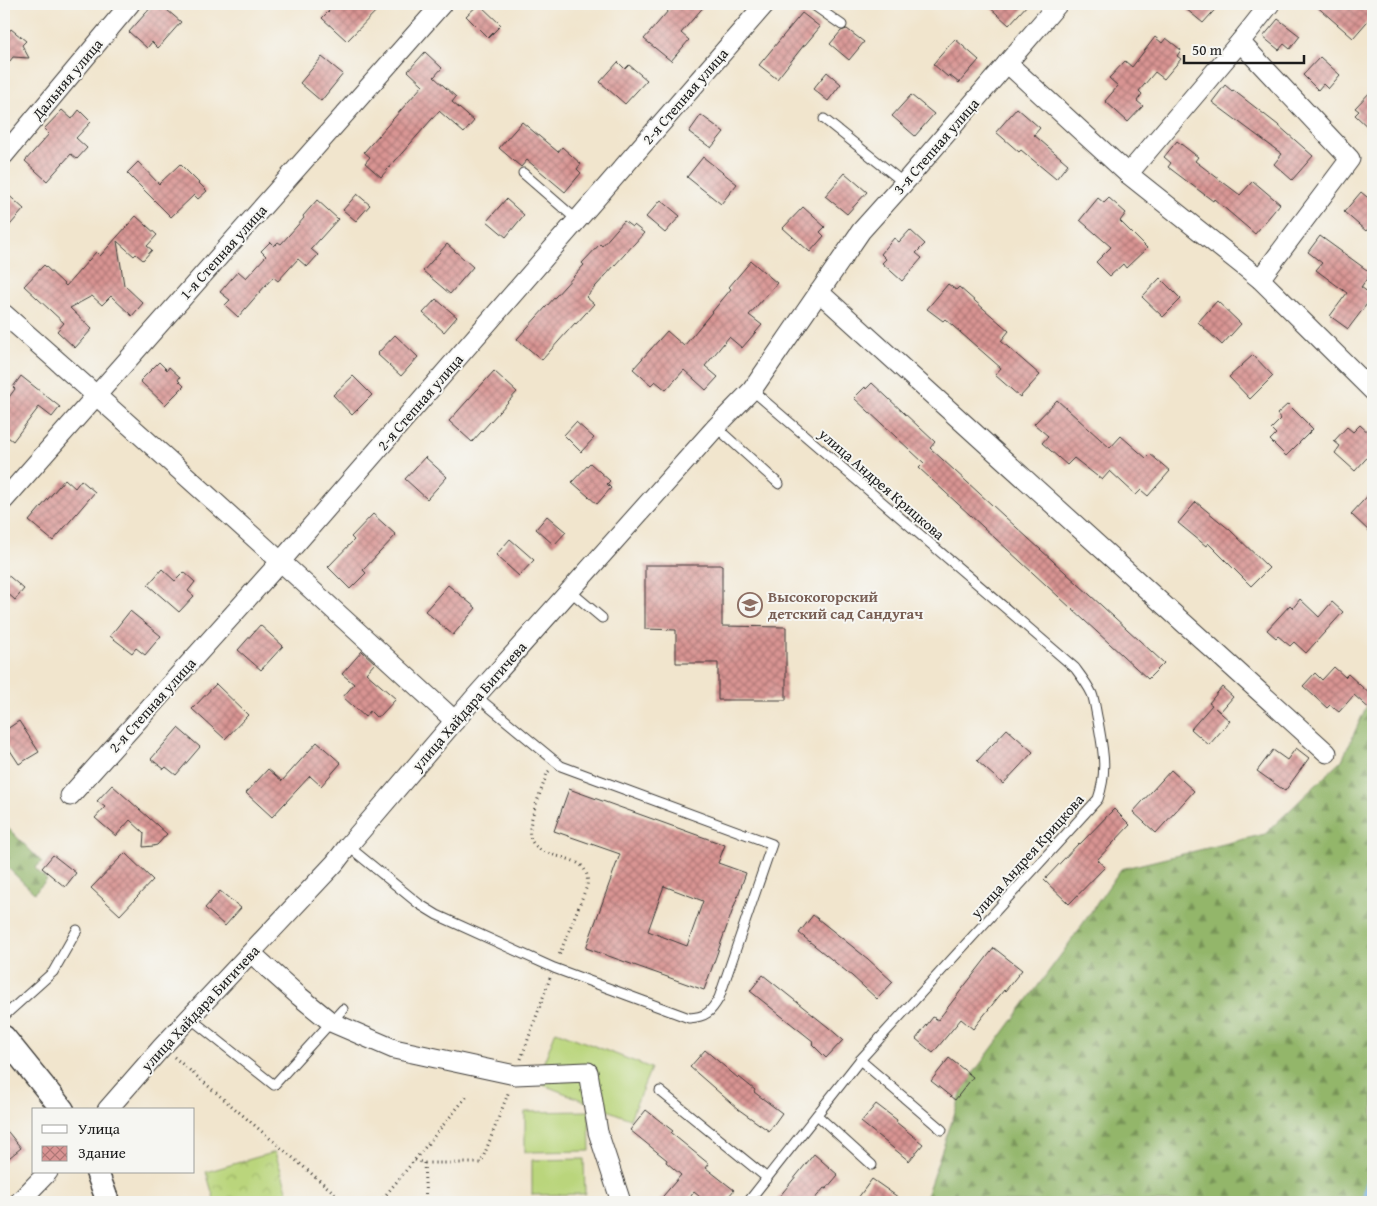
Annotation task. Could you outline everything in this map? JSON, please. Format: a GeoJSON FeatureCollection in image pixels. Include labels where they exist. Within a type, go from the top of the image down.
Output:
{"type":"FeatureCollection","features":[{"type":"Feature","properties":{"kind":"street","name":"Дальняя улица"},"geometry":{"type":"LineString","coordinates":[[4,155],[130,4]]}},
{"type":"Feature","properties":{"kind":"street","name":"1-я Степная улица"},"geometry":{"type":"LineString","coordinates":[[4,500],[442,4]]}},
{"type":"Feature","properties":{"kind":"street","name":"2-я Степная улица"},"geometry":{"type":"LineString","coordinates":[[70,796],[281,561],[765,4]]}},
{"type":"Feature","properties":{"kind":"street","name":"3-я Степная улица"},"geometry":{"type":"LineString","coordinates":[[819,292],[860,231],[904,183],[1058,4]]}},
{"type":"Feature","properties":{"kind":"street"},"geometry":{"type":"LineString","coordinates":[[1128,174],[1270,4]]}},
{"type":"Feature","properties":{"kind":"street"},"geometry":{"type":"LineString","coordinates":[[1240,42],[1350,159],[1260,279]]}},
{"type":"Feature","properties":{"kind":"street"},"geometry":{"type":"LineString","coordinates":[[1007,63],[1128,174],[1260,279],[1373,391]]}},
{"type":"Feature","properties":{"kind":"street"},"geometry":{"type":"LineString","coordinates":[[819,292],[1327,753]]}},
{"type":"Feature","properties":{"kind":"street","name":"улица Хайдара Бигичева"},"geometry":{"type":"LineString","coordinates":[[109,1108],[162,1047],[335,863],[476,696],[716,427],[752,390],[819,292]]}},
{"type":"Feature","properties":{"kind":"street"},"geometry":{"type":"LineString","coordinates":[[4,314],[96,394],[455,720]]}},
{"type":"Feature","properties":{"kind":"street"},"geometry":{"type":"LineString","coordinates":[[251,953],[299,996],[394,1050],[515,1075],[588,1072],[598,1132],[621,1202]]}},
{"type":"Feature","properties":{"kind":"street"},"geometry":{"type":"LineString","coordinates":[[4,1038],[61,1108]]}},
{"type":"Feature","properties":{"kind":"street"},"geometry":{"type":"LineString","coordinates":[[19,1202],[46,1174]]}},
{"type":"Feature","properties":{"kind":"street"},"geometry":{"type":"LineString","coordinates":[[99,1174],[108,1202]]}},
{"type":"Feature","properties":{"kind":"lane"},"geometry":{"type":"LineString","coordinates":[[812,4],[842,25]]}},
{"type":"Feature","properties":{"kind":"lane"},"geometry":{"type":"LineString","coordinates":[[824,119],[904,183]]}},
{"type":"Feature","properties":{"kind":"lane"},"geometry":{"type":"LineString","coordinates":[[523,173],[577,220]]}},
{"type":"Feature","properties":{"kind":"lane","name":"улица Андрея Крицкова"},"geometry":{"type":"LineString","coordinates":[[748,1202],[860,1060],[1098,798],[1105,774],[1104,756],[1093,696],[1075,668],[752,390]]}},
{"type":"Feature","properties":{"kind":"lane"},"geometry":{"type":"LineString","coordinates":[[716,427],[779,484]]}},
{"type":"Feature","properties":{"kind":"lane"},"geometry":{"type":"LineString","coordinates":[[570,591],[602,618]]}},
{"type":"Feature","properties":{"kind":"lane"},"geometry":{"type":"LineString","coordinates":[[348,846],[418,904],[437,915],[554,968],[689,1018],[698,1018],[714,1008],[772,844],[561,766],[476,696]]}},
{"type":"Feature","properties":{"kind":"lane"},"geometry":{"type":"LineString","coordinates":[[4,1016],[53,972],[77,930]]}},
{"type":"Feature","properties":{"kind":"lane"},"geometry":{"type":"LineString","coordinates":[[190,1018],[274,1085],[337,1016]]}},
{"type":"Feature","properties":{"kind":"lane"},"geometry":{"type":"LineString","coordinates":[[860,1060],[942,1130]]}},
{"type":"Feature","properties":{"kind":"lane"},"geometry":{"type":"LineString","coordinates":[[660,1091],[767,1178]]}},
{"type":"Feature","properties":{"kind":"lane"},"geometry":{"type":"LineString","coordinates":[[817,1115],[872,1165]]}},
{"type":"Feature","properties":{"kind":"path"},"geometry":{"type":"LineString","coordinates":[[415,1160],[424,1162],[481,1163],[554,968],[587,886],[587,872],[579,863],[542,850],[532,842],[530,835],[530,826],[547,773],[556,766],[561,766]]}},
{"type":"Feature","properties":{"kind":"path"},"geometry":{"type":"LineString","coordinates":[[162,1047],[344,1202]]}},
{"type":"Feature","properties":{"kind":"path"},"geometry":{"type":"LineString","coordinates":[[380,1202],[468,1096]]}},
{"type":"Feature","properties":{"kind":"path"},"geometry":{"type":"LineString","coordinates":[[424,1162],[426,1202]]}},
{"type":"Feature","properties":{"kind":"green space"},"geometry":{"type":"Polygon","coordinates":[[[1373,692],[1373,1202],[924,1202],[964,1086],[1063,952],[1121,869],[1265,834],[1342,760],[1373,692]]]}},
{"type":"Feature","properties":{"kind":"green space"},"geometry":{"type":"Polygon","coordinates":[[[4,824],[42,862],[35,868],[47,880],[34,893],[4,864],[4,824]]]}},
{"type":"Feature","properties":{"kind":"green space"},"geometry":{"type":"Polygon","coordinates":[[[556,1031],[651,1068],[630,1119],[536,1082],[556,1031]]]}},
{"type":"Feature","properties":{"kind":"green space"},"geometry":{"type":"Polygon","coordinates":[[[589,1111],[590,1151],[525,1152],[525,1112],[589,1111]]]}},
{"type":"Feature","properties":{"kind":"green space"},"geometry":{"type":"Polygon","coordinates":[[[275,1152],[291,1202],[215,1202],[206,1172],[275,1152]]]}},
{"type":"Feature","properties":{"kind":"green space"},"geometry":{"type":"Polygon","coordinates":[[[584,1159],[585,1194],[532,1195],[532,1160],[584,1159]]]}},
{"type":"Feature","properties":{"kind":"building"},"geometry":{"type":"Polygon","coordinates":[[[154,4],[160,4],[181,22],[158,48],[152,42],[147,48],[129,32],[154,4]]]}},
{"type":"Feature","properties":{"kind":"building"},"geometry":{"type":"Polygon","coordinates":[[[336,4],[383,4],[347,41],[322,18],[336,4]]]}},
{"type":"Feature","properties":{"kind":"building"},"geometry":{"type":"Polygon","coordinates":[[[479,4],[501,25],[488,38],[466,16],[479,4]]]}},
{"type":"Feature","properties":{"kind":"building"},"geometry":{"type":"Polygon","coordinates":[[[674,4],[706,4],[681,33],[689,40],[671,61],[644,39],[674,4]]]}},
{"type":"Feature","properties":{"kind":"building"},"geometry":{"type":"Polygon","coordinates":[[[986,4],[1028,4],[1009,25],[986,4]]]}},
{"type":"Feature","properties":{"kind":"building"},"geometry":{"type":"Polygon","coordinates":[[[1180,4],[1220,4],[1203,23],[1180,4]]]}},
{"type":"Feature","properties":{"kind":"building"},"geometry":{"type":"Polygon","coordinates":[[[1314,4],[1373,4],[1373,15],[1353,38],[1314,4]]]}},
{"type":"Feature","properties":{"kind":"building"},"geometry":{"type":"Polygon","coordinates":[[[802,13],[820,27],[777,79],[759,65],[802,13]]]}},
{"type":"Feature","properties":{"kind":"building"},"geometry":{"type":"Polygon","coordinates":[[[1278,19],[1300,36],[1290,49],[1284,44],[1279,50],[1263,37],[1278,19]]]}},
{"type":"Feature","properties":{"kind":"building"},"geometry":{"type":"Polygon","coordinates":[[[11,29],[26,41],[22,45],[29,58],[13,57],[4,69],[4,38],[11,29]]]}},
{"type":"Feature","properties":{"kind":"building"},"geometry":{"type":"Polygon","coordinates":[[[847,29],[864,42],[849,60],[830,44],[841,31],[847,29]]]}},
{"type":"Feature","properties":{"kind":"building"},"geometry":{"type":"Polygon","coordinates":[[[1155,37],[1162,43],[1166,38],[1181,50],[1177,56],[1181,59],[1164,79],[1155,72],[1139,91],[1142,94],[1137,101],[1143,106],[1128,122],[1105,101],[1118,86],[1109,78],[1125,61],[1132,67],[1155,37]]]}},
{"type":"Feature","properties":{"kind":"building"},"geometry":{"type":"Polygon","coordinates":[[[955,39],[979,60],[959,83],[949,75],[948,77],[933,64],[955,39]]]}},
{"type":"Feature","properties":{"kind":"building"},"geometry":{"type":"Polygon","coordinates":[[[425,52],[442,68],[434,77],[456,97],[452,102],[474,121],[464,133],[439,111],[381,177],[365,163],[370,157],[364,152],[423,85],[408,71],[425,52]]]}},
{"type":"Feature","properties":{"kind":"building"},"geometry":{"type":"Polygon","coordinates":[[[322,57],[343,74],[321,101],[300,83],[322,57]]]}},
{"type":"Feature","properties":{"kind":"building"},"geometry":{"type":"Polygon","coordinates":[[[1320,57],[1340,75],[1328,89],[1323,84],[1318,90],[1303,75],[1320,57]]]}},
{"type":"Feature","properties":{"kind":"building"},"geometry":{"type":"Polygon","coordinates":[[[618,62],[625,69],[629,65],[647,80],[625,104],[600,82],[618,62]]]}},
{"type":"Feature","properties":{"kind":"building"},"geometry":{"type":"Polygon","coordinates":[[[827,72],[841,84],[828,101],[813,89],[827,72]]]}},
{"type":"Feature","properties":{"kind":"building"},"geometry":{"type":"Polygon","coordinates":[[[1225,85],[1278,125],[1313,156],[1292,180],[1274,164],[1282,154],[1212,102],[1225,85]]]}},
{"type":"Feature","properties":{"kind":"building"},"geometry":{"type":"Polygon","coordinates":[[[1373,89],[1373,132],[1355,115],[1359,111],[1355,108],[1373,89]]]}},
{"type":"Feature","properties":{"kind":"building"},"geometry":{"type":"Polygon","coordinates":[[[911,95],[934,114],[915,136],[892,116],[911,95]]]}},
{"type":"Feature","properties":{"kind":"building"},"geometry":{"type":"Polygon","coordinates":[[[1017,108],[1040,128],[1034,135],[1068,164],[1056,179],[1021,150],[1019,152],[996,132],[1017,108]]]}},
{"type":"Feature","properties":{"kind":"building"},"geometry":{"type":"Polygon","coordinates":[[[62,110],[72,119],[79,110],[91,122],[76,138],[87,148],[77,159],[71,154],[47,181],[25,161],[49,134],[44,129],[62,110]]]}},
{"type":"Feature","properties":{"kind":"building"},"geometry":{"type":"Polygon","coordinates":[[[701,115],[724,132],[711,148],[689,132],[701,115]]]}},
{"type":"Feature","properties":{"kind":"building"},"geometry":{"type":"Polygon","coordinates":[[[522,122],[558,152],[562,147],[581,164],[577,169],[581,173],[565,192],[527,160],[521,167],[499,148],[522,122]]]}},
{"type":"Feature","properties":{"kind":"building"},"geometry":{"type":"Polygon","coordinates":[[[1177,141],[1198,157],[1195,161],[1240,195],[1253,181],[1280,204],[1255,234],[1214,199],[1213,201],[1168,167],[1171,163],[1164,157],[1177,141]]]}},
{"type":"Feature","properties":{"kind":"building"},"geometry":{"type":"Polygon","coordinates":[[[703,157],[737,184],[721,204],[687,177],[703,157]]]}},
{"type":"Feature","properties":{"kind":"building"},"geometry":{"type":"Polygon","coordinates":[[[138,162],[159,184],[180,164],[207,191],[198,199],[194,195],[171,217],[127,173],[138,162]]]}},
{"type":"Feature","properties":{"kind":"building"},"geometry":{"type":"Polygon","coordinates":[[[845,173],[867,192],[847,214],[825,196],[845,173]]]}},
{"type":"Feature","properties":{"kind":"building"},"geometry":{"type":"Polygon","coordinates":[[[4,191],[24,209],[4,232],[4,191]]]}},
{"type":"Feature","properties":{"kind":"building"},"geometry":{"type":"Polygon","coordinates":[[[1361,192],[1373,202],[1373,223],[1366,231],[1344,212],[1361,192]]]}},
{"type":"Feature","properties":{"kind":"building"},"geometry":{"type":"Polygon","coordinates":[[[357,194],[370,205],[356,221],[343,210],[357,194]]]}},
{"type":"Feature","properties":{"kind":"building"},"geometry":{"type":"Polygon","coordinates":[[[1098,198],[1104,203],[1109,198],[1126,213],[1120,221],[1147,248],[1126,268],[1123,264],[1110,276],[1096,262],[1111,247],[1080,220],[1098,198]]]}},
{"type":"Feature","properties":{"kind":"building"},"geometry":{"type":"Polygon","coordinates":[[[506,199],[524,215],[506,237],[487,221],[506,199]]]}},
{"type":"Feature","properties":{"kind":"building"},"geometry":{"type":"Polygon","coordinates":[[[317,200],[338,219],[311,249],[318,255],[307,267],[298,259],[278,281],[273,277],[238,317],[225,305],[230,300],[220,292],[238,271],[246,278],[266,256],[261,251],[270,242],[274,246],[278,242],[281,244],[317,200]]]}},
{"type":"Feature","properties":{"kind":"building"},"geometry":{"type":"Polygon","coordinates":[[[661,200],[680,216],[665,233],[646,217],[661,200]]]}},
{"type":"Feature","properties":{"kind":"building"},"geometry":{"type":"Polygon","coordinates":[[[803,207],[825,227],[820,232],[824,236],[810,252],[783,228],[803,207]]]}},
{"type":"Feature","properties":{"kind":"building"},"geometry":{"type":"Polygon","coordinates":[[[136,216],[157,235],[147,246],[152,250],[143,260],[136,254],[134,256],[117,241],[124,285],[143,303],[132,316],[111,296],[102,305],[92,296],[70,308],[92,329],[75,348],[57,331],[64,323],[24,286],[44,265],[66,286],[96,252],[100,256],[136,216]]]}},
{"type":"Feature","properties":{"kind":"building"},"geometry":{"type":"Polygon","coordinates":[[[624,221],[632,227],[634,225],[644,233],[586,297],[594,304],[542,360],[517,339],[584,265],[582,263],[600,244],[602,246],[624,221]]]}},
{"type":"Feature","properties":{"kind":"building"},"geometry":{"type":"Polygon","coordinates":[[[910,230],[925,244],[916,253],[922,258],[902,281],[882,263],[886,259],[881,254],[894,238],[899,242],[910,230]]]}},
{"type":"Feature","properties":{"kind":"building"},"geometry":{"type":"Polygon","coordinates":[[[1320,236],[1371,273],[1361,287],[1373,296],[1348,329],[1330,316],[1347,293],[1316,270],[1322,263],[1308,252],[1320,236]]]}},
{"type":"Feature","properties":{"kind":"building"},"geometry":{"type":"Polygon","coordinates":[[[447,244],[473,267],[450,294],[423,271],[447,244]]]}},
{"type":"Feature","properties":{"kind":"building"},"geometry":{"type":"Polygon","coordinates":[[[751,261],[777,283],[749,315],[762,325],[742,348],[729,337],[705,366],[718,377],[706,390],[684,370],[666,390],[655,381],[651,385],[633,369],[667,331],[684,346],[731,289],[729,287],[751,261]]]}},
{"type":"Feature","properties":{"kind":"building"},"geometry":{"type":"Polygon","coordinates":[[[1160,278],[1181,299],[1163,317],[1142,297],[1160,278]]]}},
{"type":"Feature","properties":{"kind":"building"},"geometry":{"type":"Polygon","coordinates":[[[948,284],[956,290],[959,287],[1009,331],[1001,341],[1040,375],[1020,397],[995,375],[1001,368],[945,319],[943,321],[927,309],[948,284]]]}},
{"type":"Feature","properties":{"kind":"building"},"geometry":{"type":"Polygon","coordinates":[[[436,299],[457,317],[444,332],[423,313],[436,299]]]}},
{"type":"Feature","properties":{"kind":"building"},"geometry":{"type":"Polygon","coordinates":[[[1217,301],[1241,324],[1222,345],[1198,322],[1217,301]]]}},
{"type":"Feature","properties":{"kind":"building"},"geometry":{"type":"Polygon","coordinates":[[[395,335],[418,357],[401,376],[377,354],[395,335]]]}},
{"type":"Feature","properties":{"kind":"building"},"geometry":{"type":"Polygon","coordinates":[[[1253,355],[1273,376],[1250,399],[1229,377],[1253,355]]]}},
{"type":"Feature","properties":{"kind":"building"},"geometry":{"type":"Polygon","coordinates":[[[159,362],[167,370],[169,367],[180,377],[178,380],[184,386],[165,405],[140,381],[159,362]]]}},
{"type":"Feature","properties":{"kind":"building"},"geometry":{"type":"Polygon","coordinates":[[[494,371],[517,392],[472,442],[449,421],[494,371]]]}},
{"type":"Feature","properties":{"kind":"building"},"geometry":{"type":"Polygon","coordinates":[[[21,376],[60,407],[52,417],[39,407],[13,441],[4,434],[4,404],[15,389],[13,387],[21,376]]]}},
{"type":"Feature","properties":{"kind":"building"},"geometry":{"type":"Polygon","coordinates":[[[353,376],[372,395],[352,415],[333,395],[353,376]]]}},
{"type":"Feature","properties":{"kind":"building"},"geometry":{"type":"Polygon","coordinates":[[[872,383],[935,442],[930,448],[1164,663],[1148,679],[919,468],[924,463],[854,398],[872,383]]]}},
{"type":"Feature","properties":{"kind":"building"},"geometry":{"type":"Polygon","coordinates":[[[1057,400],[1110,448],[1121,436],[1146,458],[1150,454],[1170,471],[1148,496],[1141,490],[1136,495],[1110,471],[1102,480],[1074,458],[1067,465],[1042,443],[1048,436],[1034,424],[1057,400]]]}},
{"type":"Feature","properties":{"kind":"building"},"geometry":{"type":"Polygon","coordinates":[[[1288,404],[1313,429],[1286,456],[1270,440],[1276,434],[1271,429],[1281,419],[1277,414],[1288,404]]]}},
{"type":"Feature","properties":{"kind":"building"},"geometry":{"type":"Polygon","coordinates":[[[576,422],[594,438],[581,452],[564,435],[576,422]]]}},
{"type":"Feature","properties":{"kind":"building"},"geometry":{"type":"Polygon","coordinates":[[[1360,425],[1373,437],[1373,451],[1355,471],[1335,453],[1340,446],[1334,441],[1347,427],[1353,432],[1360,425]]]}},
{"type":"Feature","properties":{"kind":"building"},"geometry":{"type":"Polygon","coordinates":[[[425,457],[447,477],[427,499],[405,479],[425,457]]]}},
{"type":"Feature","properties":{"kind":"building"},"geometry":{"type":"Polygon","coordinates":[[[590,463],[610,481],[607,484],[611,488],[597,504],[572,482],[590,463]]]}},
{"type":"Feature","properties":{"kind":"building"},"geometry":{"type":"Polygon","coordinates":[[[65,479],[75,488],[81,480],[95,492],[53,541],[29,521],[65,479]]]}},
{"type":"Feature","properties":{"kind":"building"},"geometry":{"type":"Polygon","coordinates":[[[1373,490],[1373,535],[1351,514],[1373,490]]]}},
{"type":"Feature","properties":{"kind":"building"},"geometry":{"type":"Polygon","coordinates":[[[1196,502],[1230,530],[1269,568],[1251,586],[1208,543],[1206,546],[1178,523],[1196,502]]]}},
{"type":"Feature","properties":{"kind":"building"},"geometry":{"type":"Polygon","coordinates":[[[373,514],[396,535],[363,570],[366,573],[350,589],[328,567],[354,540],[351,537],[373,514]]]}},
{"type":"Feature","properties":{"kind":"building"},"geometry":{"type":"Polygon","coordinates":[[[547,516],[566,532],[554,545],[536,529],[547,516]]]}},
{"type":"Feature","properties":{"kind":"building"},"geometry":{"type":"Polygon","coordinates":[[[510,539],[534,560],[519,576],[496,555],[510,539]]]}},
{"type":"Feature","properties":{"kind":"building"},"geometry":{"type":"Polygon","coordinates":[[[645,565],[722,565],[722,626],[786,627],[786,700],[718,700],[718,663],[676,663],[676,630],[645,629],[645,565]]]}},
{"type":"Feature","properties":{"kind":"building"},"geometry":{"type":"Polygon","coordinates":[[[162,569],[175,581],[184,572],[195,582],[188,591],[194,596],[179,612],[148,585],[162,569]]]}},
{"type":"Feature","properties":{"kind":"building"},"geometry":{"type":"Polygon","coordinates":[[[4,572],[24,589],[15,600],[4,590],[4,572]]]}},
{"type":"Feature","properties":{"kind":"building"},"geometry":{"type":"Polygon","coordinates":[[[448,585],[476,608],[453,635],[425,611],[448,585]]]}},
{"type":"Feature","properties":{"kind":"building"},"geometry":{"type":"Polygon","coordinates":[[[1300,599],[1319,617],[1332,602],[1343,612],[1306,653],[1294,642],[1290,646],[1267,630],[1290,605],[1293,608],[1300,599]]]}},
{"type":"Feature","properties":{"kind":"building"},"geometry":{"type":"Polygon","coordinates":[[[130,611],[161,636],[145,655],[136,648],[132,653],[110,636],[130,611]]]}},
{"type":"Feature","properties":{"kind":"building"},"geometry":{"type":"Polygon","coordinates":[[[260,625],[283,646],[261,670],[238,650],[260,625]]]}},
{"type":"Feature","properties":{"kind":"building"},"geometry":{"type":"Polygon","coordinates":[[[362,651],[375,663],[366,673],[396,699],[381,715],[376,717],[370,711],[365,717],[343,697],[354,684],[342,674],[362,651]]]}},
{"type":"Feature","properties":{"kind":"building"},"geometry":{"type":"Polygon","coordinates":[[[1334,667],[1345,677],[1348,674],[1373,697],[1373,712],[1354,695],[1339,712],[1330,705],[1327,708],[1303,686],[1315,673],[1322,680],[1334,667]]]}},
{"type":"Feature","properties":{"kind":"building"},"geometry":{"type":"Polygon","coordinates":[[[216,684],[248,715],[225,739],[192,709],[216,684]]]}},
{"type":"Feature","properties":{"kind":"building"},"geometry":{"type":"Polygon","coordinates":[[[1222,687],[1233,697],[1220,712],[1215,708],[1230,721],[1209,745],[1191,729],[1212,705],[1209,703],[1222,687]]]}},
{"type":"Feature","properties":{"kind":"building"},"geometry":{"type":"Polygon","coordinates":[[[19,721],[39,752],[19,764],[4,741],[4,731],[19,721]]]}},
{"type":"Feature","properties":{"kind":"building"},"geometry":{"type":"Polygon","coordinates":[[[178,728],[200,747],[176,775],[151,759],[178,728]]]}},
{"type":"Feature","properties":{"kind":"building"},"geometry":{"type":"Polygon","coordinates":[[[1007,729],[1033,752],[1003,784],[977,761],[1007,729]]]}},
{"type":"Feature","properties":{"kind":"building"},"geometry":{"type":"Polygon","coordinates":[[[317,742],[341,763],[321,786],[310,776],[272,817],[246,793],[268,769],[282,781],[317,742]]]}},
{"type":"Feature","properties":{"kind":"building"},"geometry":{"type":"Polygon","coordinates":[[[1296,748],[1309,758],[1285,791],[1257,771],[1273,750],[1287,760],[1296,748]]]}},
{"type":"Feature","properties":{"kind":"building"},"geometry":{"type":"Polygon","coordinates":[[[1171,770],[1194,791],[1156,833],[1133,812],[1171,770]]]}},
{"type":"Feature","properties":{"kind":"building"},"geometry":{"type":"Polygon","coordinates":[[[112,785],[167,834],[157,845],[143,847],[144,833],[130,820],[116,836],[95,818],[105,807],[97,801],[112,785]]]}},
{"type":"Feature","properties":{"kind":"building"},"geometry":{"type":"Polygon","coordinates":[[[569,789],[725,845],[718,863],[746,873],[704,990],[586,948],[620,854],[554,831],[569,789]],[[664,886],[648,931],[687,946],[703,901],[664,886]]]}},
{"type":"Feature","properties":{"kind":"building"},"geometry":{"type":"Polygon","coordinates":[[[1114,809],[1130,825],[1097,860],[1105,867],[1069,904],[1044,880],[1114,809]]]}},
{"type":"Feature","properties":{"kind":"building"},"geometry":{"type":"Polygon","coordinates":[[[125,853],[153,880],[120,915],[91,888],[125,853]]]}},
{"type":"Feature","properties":{"kind":"building"},"geometry":{"type":"Polygon","coordinates":[[[53,855],[76,873],[65,887],[42,868],[53,855]]]}},
{"type":"Feature","properties":{"kind":"building"},"geometry":{"type":"Polygon","coordinates":[[[220,891],[241,908],[225,926],[205,908],[220,891]]]}},
{"type":"Feature","properties":{"kind":"building"},"geometry":{"type":"Polygon","coordinates":[[[813,915],[868,959],[893,982],[877,999],[799,933],[813,915]]]}},
{"type":"Feature","properties":{"kind":"building"},"geometry":{"type":"Polygon","coordinates":[[[994,948],[1022,970],[973,1029],[961,1019],[933,1053],[916,1039],[933,1017],[938,1020],[994,948]]]}},
{"type":"Feature","properties":{"kind":"building"},"geometry":{"type":"Polygon","coordinates":[[[763,975],[843,1040],[826,1058],[812,1044],[814,1042],[750,991],[763,975]]]}},
{"type":"Feature","properties":{"kind":"building"},"geometry":{"type":"Polygon","coordinates":[[[705,1050],[782,1113],[769,1131],[738,1109],[690,1067],[705,1050]]]}},
{"type":"Feature","properties":{"kind":"building"},"geometry":{"type":"Polygon","coordinates":[[[949,1058],[973,1077],[955,1100],[931,1081],[949,1058]]]}},
{"type":"Feature","properties":{"kind":"building"},"geometry":{"type":"Polygon","coordinates":[[[876,1104],[923,1144],[909,1161],[861,1122],[876,1104]]]}},
{"type":"Feature","properties":{"kind":"building"},"geometry":{"type":"Polygon","coordinates":[[[646,1110],[673,1131],[671,1133],[709,1164],[706,1168],[734,1190],[724,1202],[706,1202],[694,1192],[686,1202],[658,1202],[681,1175],[666,1162],[667,1160],[630,1130],[646,1110]]]}},
{"type":"Feature","properties":{"kind":"building"},"geometry":{"type":"Polygon","coordinates":[[[4,1127],[21,1148],[4,1162],[4,1127]]]}},
{"type":"Feature","properties":{"kind":"building"},"geometry":{"type":"Polygon","coordinates":[[[814,1154],[838,1175],[812,1202],[775,1202],[814,1154]]]}},
{"type":"Feature","properties":{"kind":"building"},"geometry":{"type":"Polygon","coordinates":[[[872,1179],[905,1202],[855,1202],[872,1179]]]}},
{"type":"Feature","properties":{"kind":"waterway"},"geometry":{"type":"LineString","coordinates":[[1364,1202],[1373,1157]]}},
{"type":"Feature","properties":{"kind":"place","name":"Высокогорский детский сад Сандугач"},"geometry":{"type":"Point","coordinates":[750,605]}}]}
